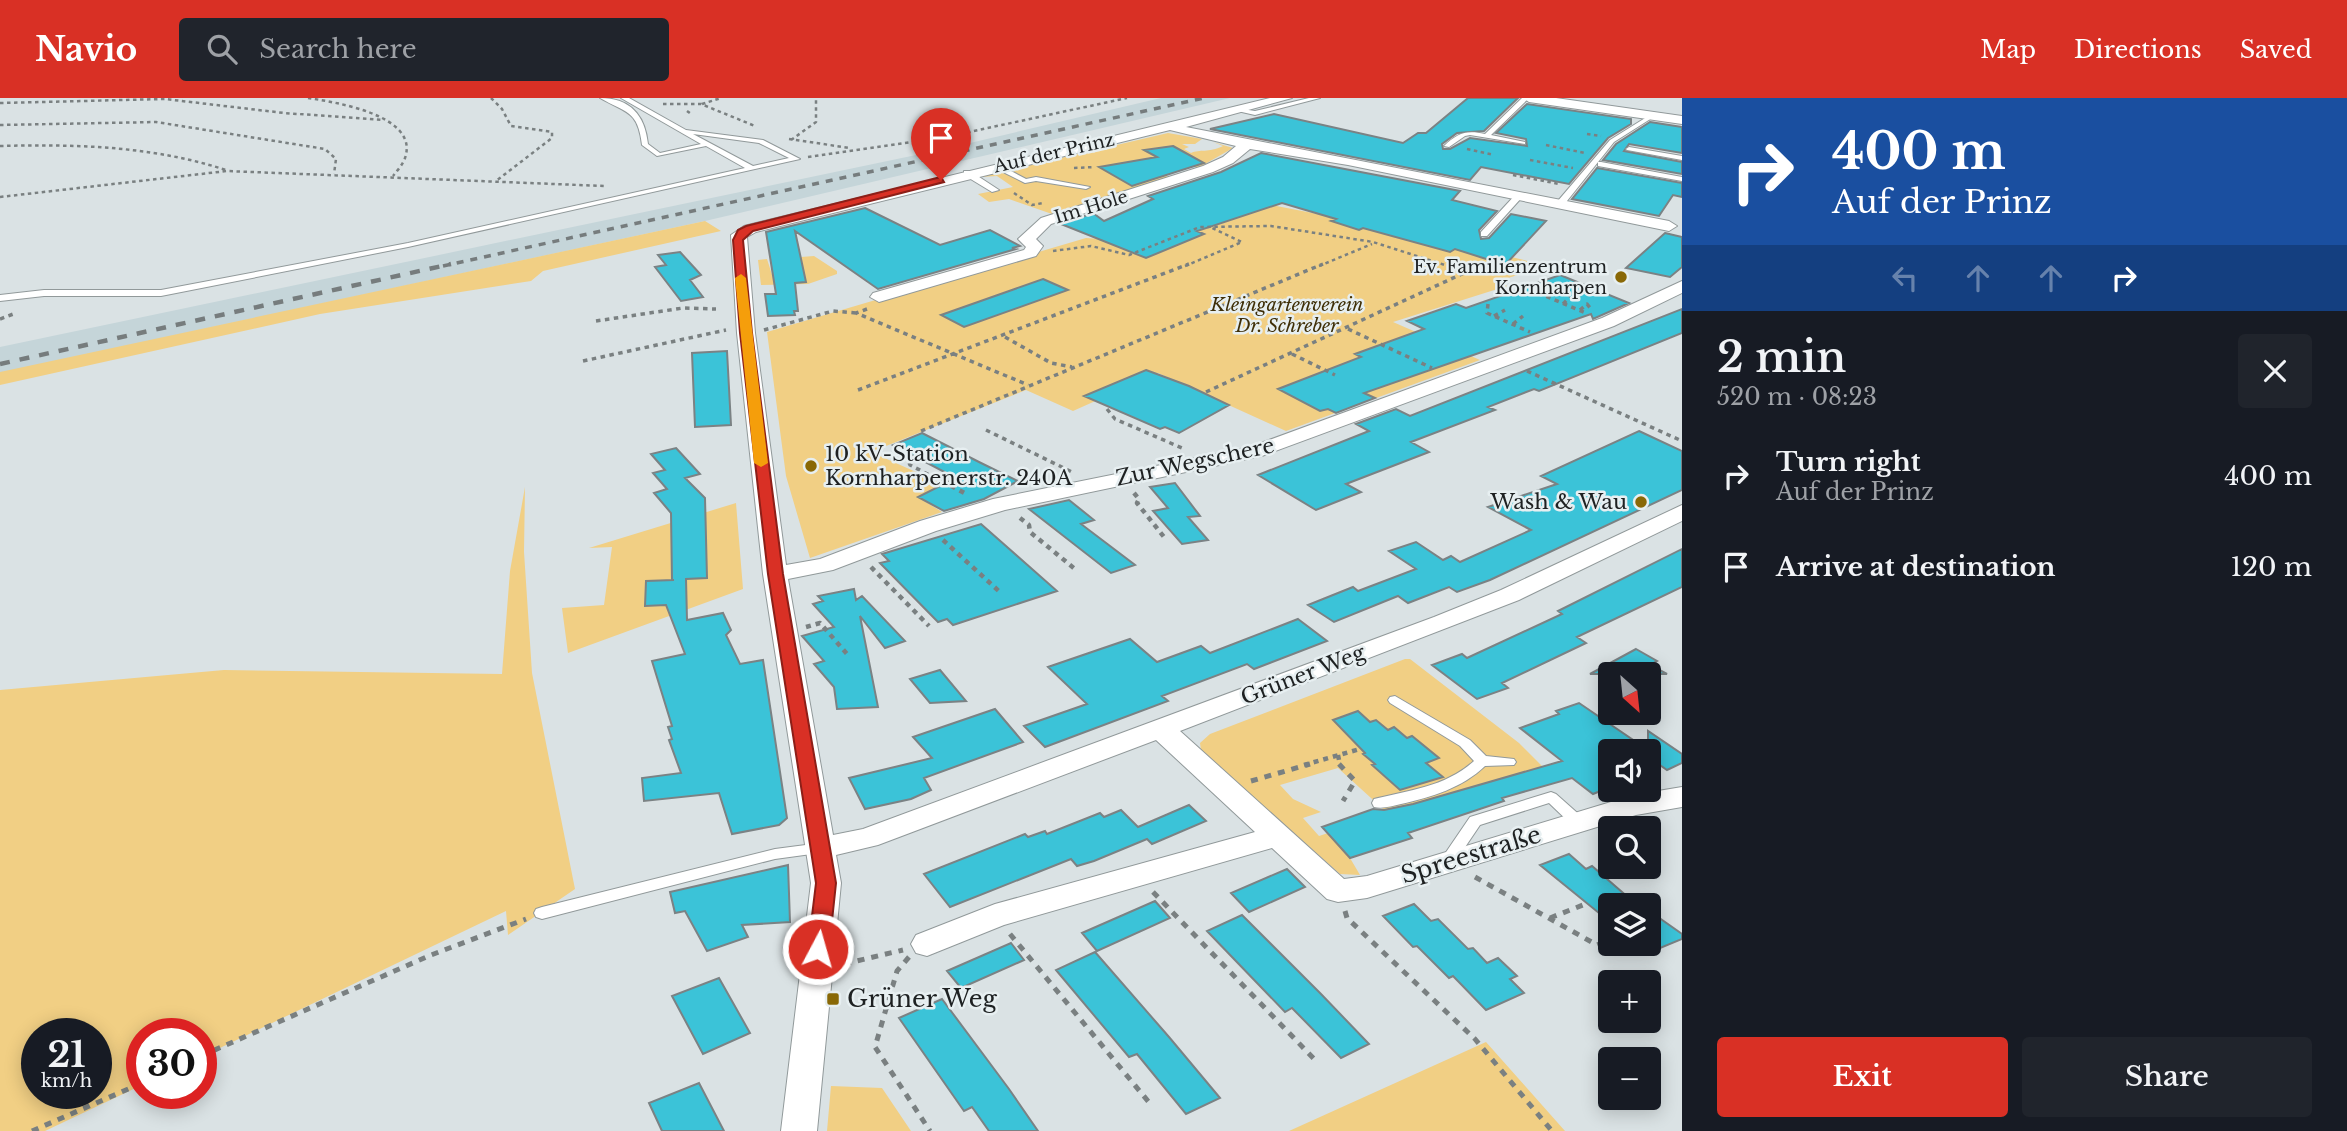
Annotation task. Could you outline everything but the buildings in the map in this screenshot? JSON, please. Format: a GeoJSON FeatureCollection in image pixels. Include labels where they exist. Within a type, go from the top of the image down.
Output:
{"type":"FeatureCollection","features":[{"type":"Feature","properties":{"kind":"street","name":"Auf der Prinz"},"geometry":{"type":"LineString","coordinates":[[746,329],[738,240],[741,233],[967,173],[1286,98]]}},
{"type":"Feature","properties":{"kind":"street"},"geometry":{"type":"LineString","coordinates":[[1528,98],[1648,113],[1682,120]]}},
{"type":"Feature","properties":{"kind":"street"},"geometry":{"type":"LineString","coordinates":[[1169,125],[1198,135],[1560,204],[1608,210],[1676,227],[1682,211]]}},
{"type":"Feature","properties":{"kind":"street","name":"Im Hole"},"geometry":{"type":"LineString","coordinates":[[878,302],[1030,253],[1035,246],[1026,240],[1027,236],[1046,221],[1208,169],[1228,160],[1247,144]]}},
{"type":"Feature","properties":{"kind":"street","name":"Zur Wegschere"},"geometry":{"type":"LineString","coordinates":[[775,574],[825,565],[928,526],[996,505],[1096,482],[1211,462],[1297,439],[1608,322],[1682,286]]}},
{"type":"Feature","properties":{"kind":"street"},"geometry":{"type":"LineString","coordinates":[[746,329],[775,574],[826,883],[799,1131]]}},
{"type":"Feature","properties":{"kind":"street","name":"Grüner Weg"},"geometry":{"type":"LineString","coordinates":[[821,848],[868,838],[1510,595],[1682,512]]}},
{"type":"Feature","properties":{"kind":"street"},"geometry":{"type":"LineString","coordinates":[[1160,728],[1338,891]]}},
{"type":"Feature","properties":{"kind":"street","name":"Spreestraße"},"geometry":{"type":"LineString","coordinates":[[1338,891],[1367,887],[1634,805],[1682,797]]}},
{"type":"Feature","properties":{"kind":"street"},"geometry":{"type":"LineString","coordinates":[[927,944],[995,916],[1135,874],[1244,848],[1278,836]]}},
{"type":"Feature","properties":{"kind":"lane"},"geometry":{"type":"LineString","coordinates":[[603,98],[631,109],[640,118],[645,145],[659,155],[708,144]]}},
{"type":"Feature","properties":{"kind":"lane"},"geometry":{"type":"LineString","coordinates":[[624,98],[752,169]]}},
{"type":"Feature","properties":{"kind":"lane"},"geometry":{"type":"LineString","coordinates":[[1236,110],[1255,113],[1317,98]]}},
{"type":"Feature","properties":{"kind":"lane"},"geometry":{"type":"LineString","coordinates":[[1486,136],[1528,98]]}},
{"type":"Feature","properties":{"kind":"lane"},"geometry":{"type":"LineString","coordinates":[[1560,204],[1587,171],[1600,160],[1612,141],[1648,113]]}},
{"type":"Feature","properties":{"kind":"lane"},"geometry":{"type":"LineString","coordinates":[[681,130],[761,141],[796,159]]}},
{"type":"Feature","properties":{"kind":"lane"},"geometry":{"type":"LineString","coordinates":[[1447,146],[1463,134],[1522,143]]}},
{"type":"Feature","properties":{"kind":"lane"},"geometry":{"type":"LineString","coordinates":[[1629,149],[1682,158]]}},
{"type":"Feature","properties":{"kind":"lane"},"geometry":{"type":"LineString","coordinates":[[0,298],[161,293],[408,245],[796,159]]}},
{"type":"Feature","properties":{"kind":"lane"},"geometry":{"type":"LineString","coordinates":[[1600,160],[1682,179]]}},
{"type":"Feature","properties":{"kind":"lane"},"geometry":{"type":"LineString","coordinates":[[998,166],[1025,181],[1036,179],[1086,187]]}},
{"type":"Feature","properties":{"kind":"lane"},"geometry":{"type":"LineString","coordinates":[[967,173],[995,190]]}},
{"type":"Feature","properties":{"kind":"lane"},"geometry":{"type":"LineString","coordinates":[[1484,234],[1520,195]]}},
{"type":"Feature","properties":{"kind":"lane"},"geometry":{"type":"LineString","coordinates":[[0,303],[13,296]]}},
{"type":"Feature","properties":{"kind":"lane"},"geometry":{"type":"LineString","coordinates":[[1395,700],[1465,743],[1482,761],[1509,762]]}},
{"type":"Feature","properties":{"kind":"lane"},"geometry":{"type":"LineString","coordinates":[[1379,803],[1408,798],[1451,783],[1471,773],[1482,761]]}},
{"type":"Feature","properties":{"kind":"lane","name":"Grüner Weg"},"geometry":{"type":"LineString","coordinates":[[542,913],[775,854],[821,848]]}},
{"type":"Feature","properties":{"kind":"path"},"geometry":{"type":"LineString","coordinates":[[308,98],[358,106],[403,133],[406,141],[405,162],[393,176]]}},
{"type":"Feature","properties":{"kind":"path"},"geometry":{"type":"LineString","coordinates":[[491,98],[502,109],[511,126],[552,132],[552,138],[538,151],[495,182]]}},
{"type":"Feature","properties":{"kind":"path"},"geometry":{"type":"LineString","coordinates":[[701,104],[721,98]]}},
{"type":"Feature","properties":{"kind":"path"},"geometry":{"type":"LineString","coordinates":[[775,148],[805,133],[816,122],[816,98]]}},
{"type":"Feature","properties":{"kind":"path"},"geometry":{"type":"LineString","coordinates":[[796,159],[946,137],[1127,98]]}},
{"type":"Feature","properties":{"kind":"path"},"geometry":{"type":"LineString","coordinates":[[0,103],[165,99],[284,113],[384,120]]}},
{"type":"Feature","properties":{"kind":"path"},"geometry":{"type":"LineString","coordinates":[[687,111],[691,114]]}},
{"type":"Feature","properties":{"kind":"path"},"geometry":{"type":"LineString","coordinates":[[0,125],[128,120],[192,126],[325,149],[336,159],[334,174]]}},
{"type":"Feature","properties":{"kind":"path"},"geometry":{"type":"LineString","coordinates":[[1546,145],[1600,160]]}},
{"type":"Feature","properties":{"kind":"path"},"geometry":{"type":"LineString","coordinates":[[0,146],[134,149],[193,159],[227,171]]}},
{"type":"Feature","properties":{"kind":"path"},"geometry":{"type":"LineString","coordinates":[[1467,149],[1494,155]]}},
{"type":"Feature","properties":{"kind":"path"},"geometry":{"type":"LineString","coordinates":[[1530,160],[1587,171]]}},
{"type":"Feature","properties":{"kind":"path"},"geometry":{"type":"LineString","coordinates":[[1069,169],[1095,167]]}},
{"type":"Feature","properties":{"kind":"path"},"geometry":{"type":"LineString","coordinates":[[0,197],[227,171],[614,186]]}},
{"type":"Feature","properties":{"kind":"path"},"geometry":{"type":"LineString","coordinates":[[1513,175],[1573,187]]}},
{"type":"Feature","properties":{"kind":"path"},"geometry":{"type":"LineString","coordinates":[[1008,188],[1032,205],[1054,202]]}},
{"type":"Feature","properties":{"kind":"path"},"geometry":{"type":"LineString","coordinates":[[858,390],[953,356],[1242,242],[1206,226]]}},
{"type":"Feature","properties":{"kind":"path"},"geometry":{"type":"LineString","coordinates":[[1048,253],[1072,245],[1105,245],[1129,255],[1206,226],[1311,229],[1372,244],[1465,273],[1206,392]]}},
{"type":"Feature","properties":{"kind":"path"},"geometry":{"type":"LineString","coordinates":[[921,431],[1372,244]]}},
{"type":"Feature","properties":{"kind":"path"},"geometry":{"type":"LineString","coordinates":[[1545,296],[1552,292]]}},
{"type":"Feature","properties":{"kind":"path"},"geometry":{"type":"LineString","coordinates":[[1538,293],[1608,322]]}},
{"type":"Feature","properties":{"kind":"path"},"geometry":{"type":"LineString","coordinates":[[1563,304],[1570,297]]}},
{"type":"Feature","properties":{"kind":"path"},"geometry":{"type":"LineString","coordinates":[[856,313],[878,302]]}},
{"type":"Feature","properties":{"kind":"path"},"geometry":{"type":"LineString","coordinates":[[1488,304],[1486,312],[1554,342]]}},
{"type":"Feature","properties":{"kind":"path"},"geometry":{"type":"LineString","coordinates":[[1580,310],[1587,304],[1591,309]]}},
{"type":"Feature","properties":{"kind":"path"},"geometry":{"type":"LineString","coordinates":[[596,321],[683,308],[716,309]]}},
{"type":"Feature","properties":{"kind":"path"},"geometry":{"type":"LineString","coordinates":[[1494,316],[1505,310]]}},
{"type":"Feature","properties":{"kind":"path"},"geometry":{"type":"LineString","coordinates":[[583,361],[833,311],[856,313],[953,356],[1028,385]]}},
{"type":"Feature","properties":{"kind":"path"},"geometry":{"type":"LineString","coordinates":[[1512,324],[1523,316]]}},
{"type":"Feature","properties":{"kind":"path"},"geometry":{"type":"LineString","coordinates":[[1347,329],[1455,379]]}},
{"type":"Feature","properties":{"kind":"path"},"geometry":{"type":"LineString","coordinates":[[1004,336],[1051,363],[1073,367]]}},
{"type":"Feature","properties":{"kind":"path"},"geometry":{"type":"LineString","coordinates":[[1292,354],[1335,375]]}},
{"type":"Feature","properties":{"kind":"path"},"geometry":{"type":"LineString","coordinates":[[1504,360],[1682,441]]}},
{"type":"Feature","properties":{"kind":"path"},"geometry":{"type":"LineString","coordinates":[[1107,409],[1115,419],[1211,462]]}},
{"type":"Feature","properties":{"kind":"path"},"geometry":{"type":"LineString","coordinates":[[986,430],[1096,482]]}},
{"type":"Feature","properties":{"kind":"path"},"geometry":{"type":"LineString","coordinates":[[905,455],[910,465],[996,505],[1075,569]]}},
{"type":"Feature","properties":{"kind":"path"},"geometry":{"type":"LineString","coordinates":[[1120,478],[1139,499],[1137,503],[1164,537]]}},
{"type":"Feature","properties":{"kind":"path"},"geometry":{"type":"LineString","coordinates":[[928,526],[1002,594]]}},
{"type":"Feature","properties":{"kind":"path"},"geometry":{"type":"LineString","coordinates":[[857,553],[929,626]]}},
{"type":"Feature","properties":{"kind":"path"},"geometry":{"type":"LineString","coordinates":[[785,634],[820,623],[838,648],[848,655]]}},
{"type":"Feature","properties":{"kind":"path"},"geometry":{"type":"LineString","coordinates":[[1254,780],[1360,749]]}},
{"type":"Feature","properties":{"kind":"path"},"geometry":{"type":"LineString","coordinates":[[1338,755],[1340,767],[1355,781],[1343,801]]}},
{"type":"Feature","properties":{"kind":"path"},"geometry":{"type":"LineString","coordinates":[[1447,862],[1598,945]]}},
{"type":"Feature","properties":{"kind":"path"},"geometry":{"type":"LineString","coordinates":[[1135,874],[1318,1063]]}},
{"type":"Feature","properties":{"kind":"path"},"geometry":{"type":"LineString","coordinates":[[1338,891],[1347,918],[1475,1039],[1552,1131]]}},
{"type":"Feature","properties":{"kind":"path"},"geometry":{"type":"LineString","coordinates":[[1550,919],[1588,903]]}},
{"type":"Feature","properties":{"kind":"path"},"geometry":{"type":"LineString","coordinates":[[217,1049],[431,955],[542,913]]}},
{"type":"Feature","properties":{"kind":"path"},"geometry":{"type":"LineString","coordinates":[[995,916],[1152,1106]]}},
{"type":"Feature","properties":{"kind":"path"},"geometry":{"type":"LineString","coordinates":[[816,971],[927,944]]}},
{"type":"Feature","properties":{"kind":"path"},"geometry":{"type":"LineString","coordinates":[[927,944],[918,948],[897,971],[875,1047],[930,1131]]}},
{"type":"Feature","properties":{"kind":"path"},"geometry":{"type":"LineString","coordinates":[[32,1131],[126,1090]]}},
{"type":"Feature","properties":{"kind":"shaded area"},"geometry":{"type":"Polygon","coordinates":[[[1161,98],[1230,98],[705,221],[0,373],[0,347],[940,150],[1161,98]]]}},
{"type":"Feature","properties":{"kind":"green space"},"geometry":{"type":"Polygon","coordinates":[[[1168,133],[1202,139],[1195,144],[1182,144],[1189,147],[1184,149],[1191,153],[1223,146],[1213,142],[1233,148],[1198,168],[1188,165],[1161,174],[1169,177],[1052,214],[1009,199],[989,202],[978,194],[1013,187],[997,176],[980,177],[1168,133]]]}},
{"type":"Feature","properties":{"kind":"green space","name":"Kleingartenverein Dr. Schreber"},"geometry":{"type":"Polygon","coordinates":[[[1251,201],[1405,231],[1548,266],[1498,281],[1507,286],[1393,322],[1480,360],[1286,431],[1158,373],[1073,411],[1026,390],[871,452],[943,484],[918,497],[942,512],[810,558],[786,476],[767,332],[1086,238],[1147,242],[1251,201]]]}},
{"type":"Feature","properties":{"kind":"green space"},"geometry":{"type":"Polygon","coordinates":[[[705,221],[721,231],[543,271],[531,281],[320,314],[0,385],[0,372],[705,221]]]}},
{"type":"Feature","properties":{"kind":"green space"},"geometry":{"type":"Polygon","coordinates":[[[814,256],[837,271],[837,274],[808,284],[761,285],[758,260],[767,259],[775,284],[806,282],[801,257],[814,256]]]}},
{"type":"Feature","properties":{"kind":"green space"},"geometry":{"type":"Polygon","coordinates":[[[525,487],[524,552],[532,673],[575,889],[508,935],[506,911],[217,1049],[217,1018],[126,1018],[126,1093],[112,1099],[112,1018],[21,1018],[21,1109],[91,1109],[45,1131],[0,1131],[0,690],[224,670],[502,674],[510,571],[525,487]]]}},
{"type":"Feature","properties":{"kind":"green space"},"geometry":{"type":"Polygon","coordinates":[[[736,503],[743,589],[568,653],[562,608],[604,605],[612,547],[589,548],[736,503]]]}},
{"type":"Feature","properties":{"kind":"green space"},"geometry":{"type":"Polygon","coordinates":[[[1410,659],[1519,743],[1543,767],[1393,818],[1338,768],[1280,785],[1293,799],[1321,812],[1303,818],[1319,836],[1328,833],[1350,858],[1360,875],[1340,874],[1208,757],[1201,750],[1200,743],[1210,734],[1410,659]]]}},
{"type":"Feature","properties":{"kind":"green space"},"geometry":{"type":"Polygon","coordinates":[[[1486,1042],[1565,1131],[1289,1131],[1486,1042]]]}},
{"type":"Feature","properties":{"kind":"green space"},"geometry":{"type":"Polygon","coordinates":[[[831,1086],[882,1088],[911,1131],[827,1131],[831,1086]]]}},
{"type":"Feature","properties":{"kind":"railway"},"geometry":{"type":"LineString","coordinates":[[443,266],[1204,98]]}},
{"type":"Feature","properties":{"kind":"railway"},"geometry":{"type":"LineString","coordinates":[[0,364],[451,264]]}},
{"type":"Feature","properties":{"kind":"slow traffic"},"geometry":{"type":"LineString","coordinates":[[741,278],[761,463]]}},
{"type":"Feature","properties":{"kind":"place","name":"Ev. Familienzentrum Kornharpen"},"geometry":{"type":"Point","coordinates":[1621,277]}},
{"type":"Feature","properties":{"kind":"place","name":"10 kV-Station Kornharpenerstr. 240A"},"geometry":{"type":"Point","coordinates":[811,466]}},
{"type":"Feature","properties":{"kind":"place","name":"Wash & Wau"},"geometry":{"type":"Point","coordinates":[1641,502]}},
{"type":"Feature","properties":{"kind":"place","name":"Grüner Weg"},"geometry":{"type":"Point","coordinates":[833,999]}},
{"type":"Feature","properties":{"kind":"route"},"geometry":{"type":"LineString","coordinates":[[818,949],[826,883],[775,574],[741,288],[738,240],[741,233],[750,229],[941,180]]}}]}
